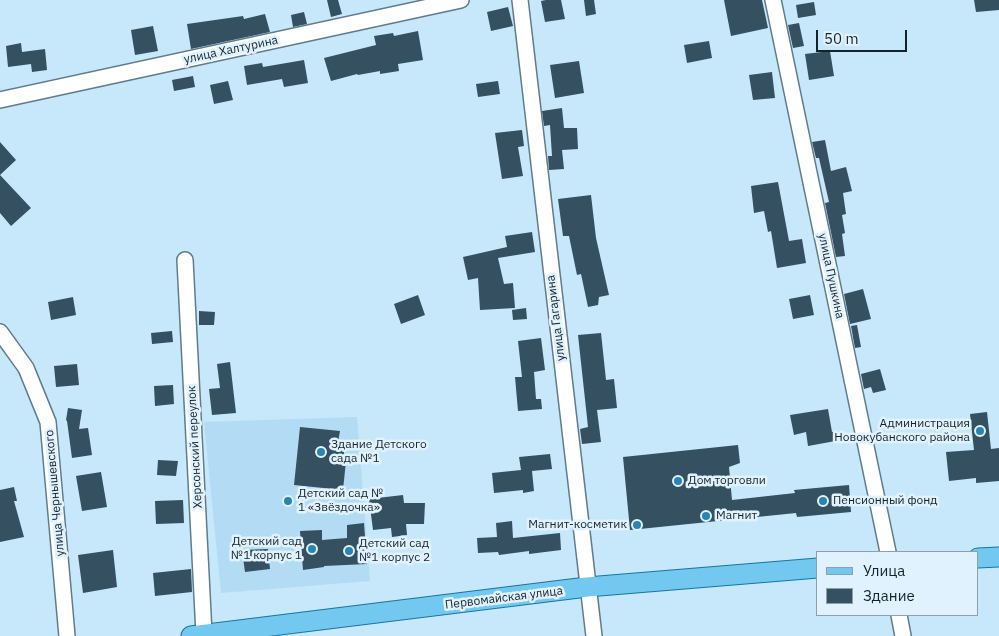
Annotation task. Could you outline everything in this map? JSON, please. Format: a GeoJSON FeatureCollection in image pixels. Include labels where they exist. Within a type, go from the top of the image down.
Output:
{"type":"FeatureCollection","features":[{"type":"Feature","properties":{"kind":"main road"},"geometry":{"type":"LineString","coordinates":[[979,558],[999,557]]}},
{"type":"Feature","properties":{"kind":"main road","name":"Первомайская улица"},"geometry":{"type":"LineString","coordinates":[[198,635],[587,587],[816,568]]}},
{"type":"Feature","properties":{"kind":"street","name":"улица Халтурина"},"geometry":{"type":"LineString","coordinates":[[0,100],[461,0]]}},
{"type":"Feature","properties":{"kind":"street","name":"улица Гагарина"},"geometry":{"type":"LineString","coordinates":[[520,0],[594,636]]}},
{"type":"Feature","properties":{"kind":"street","name":"улица Пушкина"},"geometry":{"type":"LineString","coordinates":[[773,0],[888,551]]}},
{"type":"Feature","properties":{"kind":"street","name":"Херсонский переулок"},"geometry":{"type":"LineString","coordinates":[[185,260],[198,635]]}},
{"type":"Feature","properties":{"kind":"street","name":"улица Чернышевского"},"geometry":{"type":"LineString","coordinates":[[0,332],[26,368],[48,422],[67,636]]}},
{"type":"Feature","properties":{"kind":"street"},"geometry":{"type":"LineString","coordinates":[[899,616],[903,636]]}},
{"type":"Feature","properties":{"kind":"shaded area","name":"Детский сад № 1 «Звёздочка»"},"geometry":{"type":"Polygon","coordinates":[[[357,417],[370,581],[221,593],[204,422],[357,417]]]}},
{"type":"Feature","properties":{"kind":"building"},"geometry":{"type":"Polygon","coordinates":[[[327,0],[338,0],[342,14],[331,17],[327,0]]]}},
{"type":"Feature","properties":{"kind":"building"},"geometry":{"type":"Polygon","coordinates":[[[561,0],[565,19],[545,22],[541,1],[561,0]]]}},
{"type":"Feature","properties":{"kind":"building"},"geometry":{"type":"Polygon","coordinates":[[[584,0],[594,0],[596,14],[586,16],[584,0]]]}},
{"type":"Feature","properties":{"kind":"building"},"geometry":{"type":"Polygon","coordinates":[[[724,0],[762,0],[768,28],[731,36],[724,0]]]}},
{"type":"Feature","properties":{"kind":"building"},"geometry":{"type":"Polygon","coordinates":[[[974,0],[999,0],[999,10],[976,12],[974,0]]]}},
{"type":"Feature","properties":{"kind":"building"},"geometry":{"type":"Polygon","coordinates":[[[814,2],[816,15],[798,18],[796,5],[814,2]]]}},
{"type":"Feature","properties":{"kind":"building"},"geometry":{"type":"Polygon","coordinates":[[[508,7],[513,26],[491,31],[487,12],[508,7]]]}},
{"type":"Feature","properties":{"kind":"building"},"geometry":{"type":"Polygon","coordinates":[[[304,12],[307,24],[293,27],[291,15],[304,12]]]}},
{"type":"Feature","properties":{"kind":"building"},"geometry":{"type":"Polygon","coordinates":[[[265,14],[270,32],[191,49],[187,24],[243,16],[244,19],[265,14]]]}},
{"type":"Feature","properties":{"kind":"building"},"geometry":{"type":"Polygon","coordinates":[[[799,23],[804,46],[793,48],[788,25],[799,23]]]}},
{"type":"Feature","properties":{"kind":"building"},"geometry":{"type":"Polygon","coordinates":[[[153,26],[158,51],[135,55],[131,30],[153,26]]]}},
{"type":"Feature","properties":{"kind":"building"},"geometry":{"type":"Polygon","coordinates":[[[418,31],[423,60],[398,64],[399,71],[380,74],[380,71],[357,74],[331,81],[324,58],[376,45],[374,36],[393,33],[394,36],[418,31]]]}},
{"type":"Feature","properties":{"kind":"building"},"geometry":{"type":"Polygon","coordinates":[[[709,41],[712,58],[687,63],[684,45],[709,41]]]}},
{"type":"Feature","properties":{"kind":"building"},"geometry":{"type":"Polygon","coordinates":[[[21,43],[22,52],[45,49],[47,70],[32,72],[31,64],[8,67],[6,46],[21,43]]]}},
{"type":"Feature","properties":{"kind":"building"},"geometry":{"type":"Polygon","coordinates":[[[830,51],[834,76],[809,80],[805,54],[830,51]]]}},
{"type":"Feature","properties":{"kind":"building"},"geometry":{"type":"Polygon","coordinates":[[[304,60],[308,83],[284,87],[282,79],[247,85],[244,66],[262,63],[263,67],[304,60]]]}},
{"type":"Feature","properties":{"kind":"building"},"geometry":{"type":"Polygon","coordinates":[[[579,61],[584,93],[555,98],[550,65],[579,61]]]}},
{"type":"Feature","properties":{"kind":"building"},"geometry":{"type":"Polygon","coordinates":[[[772,72],[775,98],[753,100],[749,75],[772,72]]]}},
{"type":"Feature","properties":{"kind":"building"},"geometry":{"type":"Polygon","coordinates":[[[193,76],[195,87],[174,91],[172,80],[193,76]]]}},
{"type":"Feature","properties":{"kind":"building"},"geometry":{"type":"Polygon","coordinates":[[[228,81],[233,100],[214,104],[210,85],[228,81]]]}},
{"type":"Feature","properties":{"kind":"building"},"geometry":{"type":"Polygon","coordinates":[[[498,81],[500,94],[478,97],[476,84],[498,81]]]}},
{"type":"Feature","properties":{"kind":"building"},"geometry":{"type":"Polygon","coordinates":[[[562,108],[564,128],[577,128],[578,149],[562,150],[564,169],[549,170],[548,156],[552,156],[550,125],[544,126],[542,111],[562,108]]]}},
{"type":"Feature","properties":{"kind":"building"},"geometry":{"type":"Polygon","coordinates":[[[522,130],[524,146],[518,147],[523,176],[502,179],[495,133],[522,130]]]}},
{"type":"Feature","properties":{"kind":"building"},"geometry":{"type":"Polygon","coordinates":[[[825,140],[831,171],[846,167],[852,191],[843,193],[846,214],[842,215],[845,233],[842,234],[845,256],[836,257],[825,203],[829,202],[819,158],[816,158],[812,142],[825,140]]]}},
{"type":"Feature","properties":{"kind":"building"},"geometry":{"type":"Polygon","coordinates":[[[0,142],[16,160],[0,175],[0,142]]]}},
{"type":"Feature","properties":{"kind":"building"},"geometry":{"type":"Polygon","coordinates":[[[0,175],[31,208],[11,226],[0,213],[0,175]]]}},
{"type":"Feature","properties":{"kind":"building"},"geometry":{"type":"Polygon","coordinates":[[[778,182],[789,241],[802,239],[806,263],[777,268],[771,231],[768,232],[764,211],[754,213],[751,186],[778,182]]]}},
{"type":"Feature","properties":{"kind":"building"},"geometry":{"type":"Polygon","coordinates":[[[591,195],[596,238],[609,295],[599,297],[598,305],[588,307],[581,274],[577,275],[569,236],[563,236],[558,199],[591,195]]]}},
{"type":"Feature","properties":{"kind":"building"},"geometry":{"type":"Polygon","coordinates":[[[532,232],[535,252],[498,258],[504,284],[513,283],[515,308],[480,310],[478,278],[468,280],[463,257],[507,247],[505,236],[532,232]]]}},
{"type":"Feature","properties":{"kind":"building"},"geometry":{"type":"Polygon","coordinates":[[[863,289],[871,319],[850,324],[844,294],[863,289]]]}},
{"type":"Feature","properties":{"kind":"building"},"geometry":{"type":"Polygon","coordinates":[[[418,295],[425,315],[401,324],[394,304],[418,295]]]}},
{"type":"Feature","properties":{"kind":"building"},"geometry":{"type":"Polygon","coordinates":[[[810,295],[814,315],[793,319],[789,299],[810,295]]]}},
{"type":"Feature","properties":{"kind":"building"},"geometry":{"type":"Polygon","coordinates":[[[73,297],[76,315],[51,320],[48,302],[73,297]]]}},
{"type":"Feature","properties":{"kind":"building"},"geometry":{"type":"Polygon","coordinates":[[[526,308],[527,319],[513,320],[512,310],[526,308]]]}},
{"type":"Feature","properties":{"kind":"building"},"geometry":{"type":"Polygon","coordinates":[[[199,311],[215,312],[214,325],[199,325],[199,311]]]}},
{"type":"Feature","properties":{"kind":"building"},"geometry":{"type":"Polygon","coordinates":[[[857,325],[861,347],[855,348],[851,326],[857,325]]]}},
{"type":"Feature","properties":{"kind":"building"},"geometry":{"type":"Polygon","coordinates":[[[172,331],[173,342],[152,344],[151,333],[172,331]]]}},
{"type":"Feature","properties":{"kind":"building"},"geometry":{"type":"Polygon","coordinates":[[[601,333],[606,380],[614,379],[617,408],[597,410],[601,442],[582,444],[580,429],[588,427],[578,335],[601,333]]]}},
{"type":"Feature","properties":{"kind":"building"},"geometry":{"type":"Polygon","coordinates":[[[541,338],[545,370],[534,372],[536,399],[541,399],[542,409],[518,411],[515,377],[522,377],[518,341],[541,338]]]}},
{"type":"Feature","properties":{"kind":"building"},"geometry":{"type":"Polygon","coordinates":[[[230,362],[236,413],[212,415],[209,389],[220,388],[217,364],[230,362]]]}},
{"type":"Feature","properties":{"kind":"building"},"geometry":{"type":"Polygon","coordinates":[[[77,364],[79,385],[56,387],[54,366],[77,364]]]}},
{"type":"Feature","properties":{"kind":"building"},"geometry":{"type":"Polygon","coordinates":[[[880,369],[886,390],[873,393],[871,387],[864,389],[861,374],[880,369]]]}},
{"type":"Feature","properties":{"kind":"building"},"geometry":{"type":"Polygon","coordinates":[[[173,385],[174,404],[155,406],[154,386],[173,385]]]}},
{"type":"Feature","properties":{"kind":"building"},"geometry":{"type":"Polygon","coordinates":[[[68,408],[82,410],[79,429],[88,428],[92,455],[72,458],[66,420],[68,408]]]}},
{"type":"Feature","properties":{"kind":"building"},"geometry":{"type":"Polygon","coordinates":[[[828,409],[832,432],[840,431],[841,440],[808,446],[806,432],[794,435],[790,415],[828,409]]]}},
{"type":"Feature","properties":{"kind":"building","name":"Администрация Новокубанского района"},"geometry":{"type":"Polygon","coordinates":[[[987,412],[991,449],[999,448],[999,481],[976,483],[976,478],[949,481],[946,452],[974,450],[970,414],[987,412]]]}},
{"type":"Feature","properties":{"kind":"building","name":"Здание Детского сада №1"},"geometry":{"type":"Polygon","coordinates":[[[300,427],[340,431],[338,442],[345,443],[343,461],[346,461],[343,490],[294,485],[300,427]]]}},
{"type":"Feature","properties":{"kind":"building","name":"Дом торговли"},"geometry":{"type":"Polygon","coordinates":[[[738,445],[740,463],[729,467],[732,500],[795,493],[794,490],[849,485],[851,512],[797,517],[796,513],[630,530],[623,457],[738,445]]]}},
{"type":"Feature","properties":{"kind":"building"},"geometry":{"type":"Polygon","coordinates":[[[550,454],[552,469],[532,471],[534,491],[523,493],[523,490],[494,493],[492,473],[521,470],[519,457],[550,454]]]}},
{"type":"Feature","properties":{"kind":"building"},"geometry":{"type":"Polygon","coordinates":[[[158,460],[178,461],[176,476],[157,475],[158,460]]]}},
{"type":"Feature","properties":{"kind":"building"},"geometry":{"type":"Polygon","coordinates":[[[101,472],[107,507],[82,511],[76,476],[101,472]]]}},
{"type":"Feature","properties":{"kind":"building"},"geometry":{"type":"Polygon","coordinates":[[[14,487],[17,501],[14,501],[24,537],[0,542],[0,490],[14,487]]]}},
{"type":"Feature","properties":{"kind":"building"},"geometry":{"type":"Polygon","coordinates":[[[403,495],[404,503],[425,503],[424,524],[406,524],[407,535],[392,537],[391,528],[373,530],[369,499],[403,495]]]}},
{"type":"Feature","properties":{"kind":"building"},"geometry":{"type":"Polygon","coordinates":[[[183,500],[184,523],[156,524],[155,501],[183,500]]]}},
{"type":"Feature","properties":{"kind":"building"},"geometry":{"type":"Polygon","coordinates":[[[512,521],[513,538],[560,533],[561,550],[529,554],[529,551],[499,555],[498,552],[478,553],[477,538],[497,537],[496,523],[512,521]]]}},
{"type":"Feature","properties":{"kind":"building"},"geometry":{"type":"Polygon","coordinates":[[[364,523],[367,564],[324,566],[303,570],[300,531],[322,530],[322,540],[347,538],[347,525],[364,523]]]}},
{"type":"Feature","properties":{"kind":"building"},"geometry":{"type":"Polygon","coordinates":[[[268,549],[270,569],[245,572],[242,550],[268,549]]]}},
{"type":"Feature","properties":{"kind":"building"},"geometry":{"type":"Polygon","coordinates":[[[113,550],[117,587],[83,593],[78,555],[113,550]]]}},
{"type":"Feature","properties":{"kind":"building"},"geometry":{"type":"Polygon","coordinates":[[[191,569],[192,592],[155,596],[153,573],[191,569]]]}},
{"type":"Feature","properties":{"kind":"place","name":"Администрация Новокубанского района"},"geometry":{"type":"Point","coordinates":[980,431]}},
{"type":"Feature","properties":{"kind":"place","name":"Здание Детского сада №1"},"geometry":{"type":"Point","coordinates":[321,452]}},
{"type":"Feature","properties":{"kind":"place","name":"Дом торговли"},"geometry":{"type":"Point","coordinates":[678,481]}},
{"type":"Feature","properties":{"kind":"place","name":"Детский сад № 1 «Звёздочка»"},"geometry":{"type":"Point","coordinates":[288,501]}},
{"type":"Feature","properties":{"kind":"place","name":"Пенсионный фонд"},"geometry":{"type":"Point","coordinates":[823,501]}},
{"type":"Feature","properties":{"kind":"place","name":"Магнит"},"geometry":{"type":"Point","coordinates":[706,516]}},
{"type":"Feature","properties":{"kind":"place","name":"Магнит-косметик"},"geometry":{"type":"Point","coordinates":[637,525]}},
{"type":"Feature","properties":{"kind":"place","name":"Детский сад №1 корпус 1"},"geometry":{"type":"Point","coordinates":[312,549]}},
{"type":"Feature","properties":{"kind":"place","name":"Детский сад №1 корпус 2"},"geometry":{"type":"Point","coordinates":[349,551]}}]}
